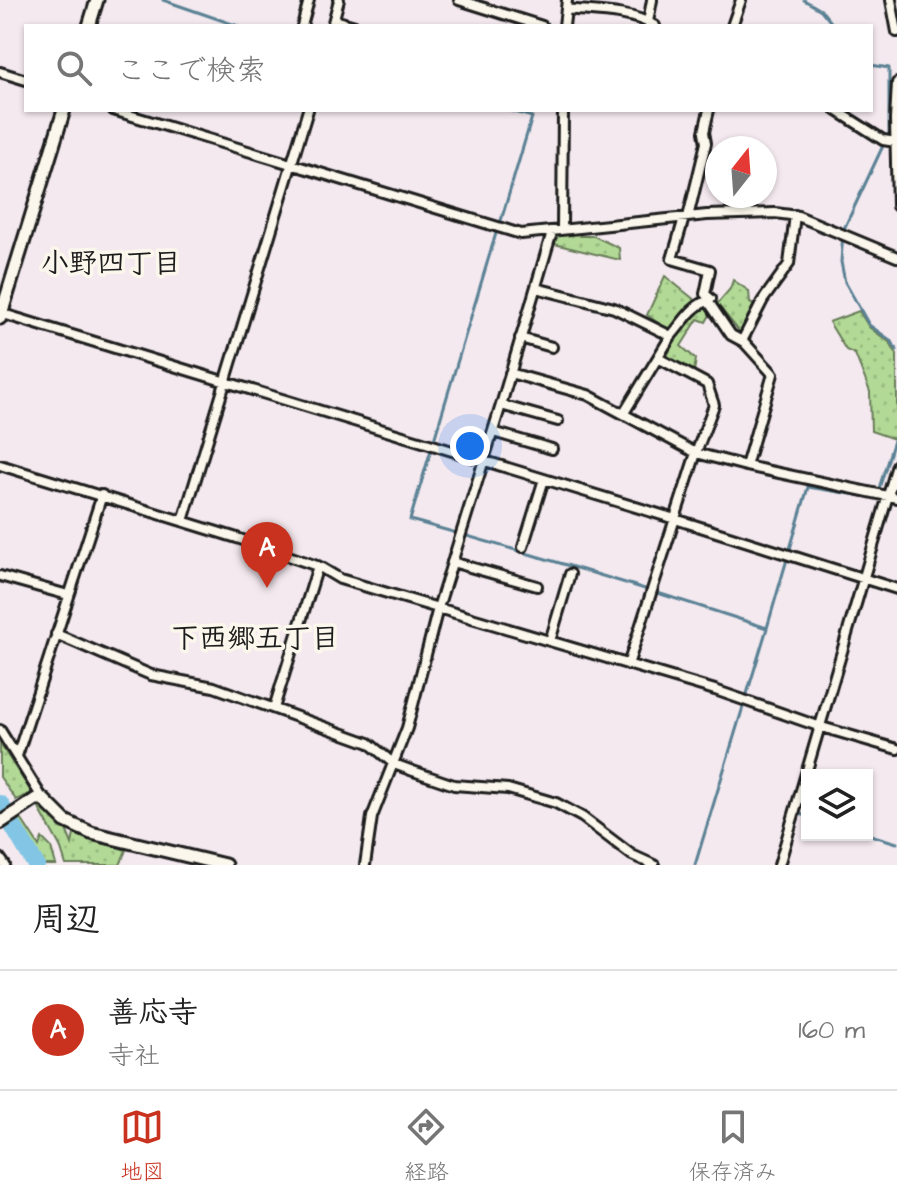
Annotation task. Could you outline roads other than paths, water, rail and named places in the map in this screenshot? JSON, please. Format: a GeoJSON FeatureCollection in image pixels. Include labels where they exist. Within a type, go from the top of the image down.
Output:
{"type":"FeatureCollection","features":[{"type":"Feature","properties":{"kind":"street"},"geometry":{"type":"LineString","coordinates":[[90,24],[97,0]]}},
{"type":"Feature","properties":{"kind":"street"},"geometry":{"type":"LineString","coordinates":[[303,24],[309,0]]}},
{"type":"Feature","properties":{"kind":"street"},"geometry":{"type":"LineString","coordinates":[[333,23],[339,0]]}},
{"type":"Feature","properties":{"kind":"street"},"geometry":{"type":"LineString","coordinates":[[459,0],[536,24]]}},
{"type":"Feature","properties":{"kind":"street"},"geometry":{"type":"LineString","coordinates":[[564,24],[566,4],[651,24],[652,0]]}},
{"type":"Feature","properties":{"kind":"street"},"geometry":{"type":"LineString","coordinates":[[733,24],[741,0]]}},
{"type":"Feature","properties":{"kind":"street"},"geometry":{"type":"LineString","coordinates":[[891,0],[897,32]]}},
{"type":"Feature","properties":{"kind":"street"},"geometry":{"type":"LineString","coordinates":[[0,72],[24,79]]}},
{"type":"Feature","properties":{"kind":"street"},"geometry":{"type":"LineString","coordinates":[[897,83],[897,206]]}},
{"type":"Feature","properties":{"kind":"street"},"geometry":{"type":"LineString","coordinates":[[63,112],[0,315],[484,460],[897,589]]}},
{"type":"Feature","properties":{"kind":"street"},"geometry":{"type":"LineString","coordinates":[[120,112],[521,234],[744,212],[795,215],[897,257]]}},
{"type":"Feature","properties":{"kind":"street"},"geometry":{"type":"LineString","coordinates":[[183,521],[307,112]]}},
{"type":"Feature","properties":{"kind":"street"},"geometry":{"type":"LineString","coordinates":[[562,229],[563,112]]}},
{"type":"Feature","properties":{"kind":"street"},"geometry":{"type":"LineString","coordinates":[[708,301],[711,299],[705,294],[710,270],[672,259],[706,143],[704,132],[709,112]]}},
{"type":"Feature","properties":{"kind":"street"},"geometry":{"type":"LineString","coordinates":[[839,112],[883,140],[896,142]]}},
{"type":"Feature","properties":{"kind":"street"},"geometry":{"type":"LineString","coordinates":[[742,341],[763,300],[789,264],[795,215]]}},
{"type":"Feature","properties":{"kind":"street"},"geometry":{"type":"LineString","coordinates":[[365,865],[372,817],[407,728],[438,608],[552,232]]}},
{"type":"Feature","properties":{"kind":"street"},"geometry":{"type":"LineString","coordinates":[[536,288],[614,308],[671,336]]}},
{"type":"Feature","properties":{"kind":"street"},"geometry":{"type":"LineString","coordinates":[[708,301],[731,335],[742,341],[773,374],[746,466]]}},
{"type":"Feature","properties":{"kind":"street"},"geometry":{"type":"LineString","coordinates":[[624,413],[671,336],[694,308],[708,301]]}},
{"type":"Feature","properties":{"kind":"street"},"geometry":{"type":"LineString","coordinates":[[520,338],[552,347]]}},
{"type":"Feature","properties":{"kind":"street"},"geometry":{"type":"LineString","coordinates":[[628,665],[714,405],[707,384],[658,358]]}},
{"type":"Feature","properties":{"kind":"street"},"geometry":{"type":"LineString","coordinates":[[510,373],[588,395],[696,453],[892,496]]}},
{"type":"Feature","properties":{"kind":"street"},"geometry":{"type":"LineString","coordinates":[[501,405],[558,421]]}},
{"type":"Feature","properties":{"kind":"street"},"geometry":{"type":"LineString","coordinates":[[493,432],[552,449]]}},
{"type":"Feature","properties":{"kind":"street"},"geometry":{"type":"LineString","coordinates":[[0,465],[318,566],[340,579],[715,690],[818,726],[897,749]]}},
{"type":"Feature","properties":{"kind":"street"},"geometry":{"type":"LineString","coordinates":[[779,865],[818,726],[892,496],[897,465]]}},
{"type":"Feature","properties":{"kind":"street"},"geometry":{"type":"LineString","coordinates":[[523,547],[544,479]]}},
{"type":"Feature","properties":{"kind":"street"},"geometry":{"type":"LineString","coordinates":[[17,756],[102,495]]}},
{"type":"Feature","properties":{"kind":"street"},"geometry":{"type":"LineString","coordinates":[[452,562],[537,586]]}},
{"type":"Feature","properties":{"kind":"street"},"geometry":{"type":"LineString","coordinates":[[274,708],[318,566]]}},
{"type":"Feature","properties":{"kind":"street"},"geometry":{"type":"LineString","coordinates":[[550,641],[570,574]]}},
{"type":"Feature","properties":{"kind":"street"},"geometry":{"type":"LineString","coordinates":[[0,576],[68,595]]}},
{"type":"Feature","properties":{"kind":"street"},"geometry":{"type":"LineString","coordinates":[[56,634],[151,675],[214,687],[369,743],[394,764],[454,785],[508,789],[556,803],[582,817],[632,855],[654,865]]}},
{"type":"Feature","properties":{"kind":"street"},"geometry":{"type":"LineString","coordinates":[[0,730],[40,799],[65,821],[91,833],[225,865]]}},
{"type":"Feature","properties":{"kind":"street"},"geometry":{"type":"LineString","coordinates":[[0,823],[40,799]]}},
{"type":"Feature","properties":{"kind":"street"},"geometry":{"type":"LineString","coordinates":[[0,858],[5,865]]}},
{"type":"Feature","properties":{"kind":"waterway"},"geometry":{"type":"LineString","coordinates":[[163,0],[232,24]]}},
{"type":"Feature","properties":{"kind":"waterway"},"geometry":{"type":"LineString","coordinates":[[804,0],[821,10],[832,24]]}},
{"type":"Feature","properties":{"kind":"waterway"},"geometry":{"type":"LineString","coordinates":[[873,65],[889,68],[889,133],[843,231],[841,262],[845,282],[869,325],[890,340],[897,350]]}},
{"type":"Feature","properties":{"kind":"waterway"},"geometry":{"type":"LineString","coordinates":[[500,224],[532,117],[516,112]]}},
{"type":"Feature","properties":{"kind":"waterway"},"geometry":{"type":"LineString","coordinates":[[497,230],[410,520],[767,628],[695,865]]}},
{"type":"Feature","properties":{"kind":"waterway"},"geometry":{"type":"LineString","coordinates":[[767,628],[808,487],[876,498],[897,431]]}},
{"type":"Feature","properties":{"kind":"waterway"},"geometry":{"type":"LineString","coordinates":[[0,804],[36,865]]}},
{"type":"Feature","properties":{"kind":"waterway"},"geometry":{"type":"LineString","coordinates":[[873,836],[897,843]]}},
{"type":"Feature","properties":{"kind":"place","name":"善応寺"},"geometry":{"type":"Point","coordinates":[267,588]}},
{"type":"Feature","properties":{"kind":"district","name":"小野四丁目"},"geometry":{"type":"Point","coordinates":[111,262]}},
{"type":"Feature","properties":{"kind":"district","name":"下西郷五丁目"},"geometry":{"type":"Point","coordinates":[255,637]}}]}
